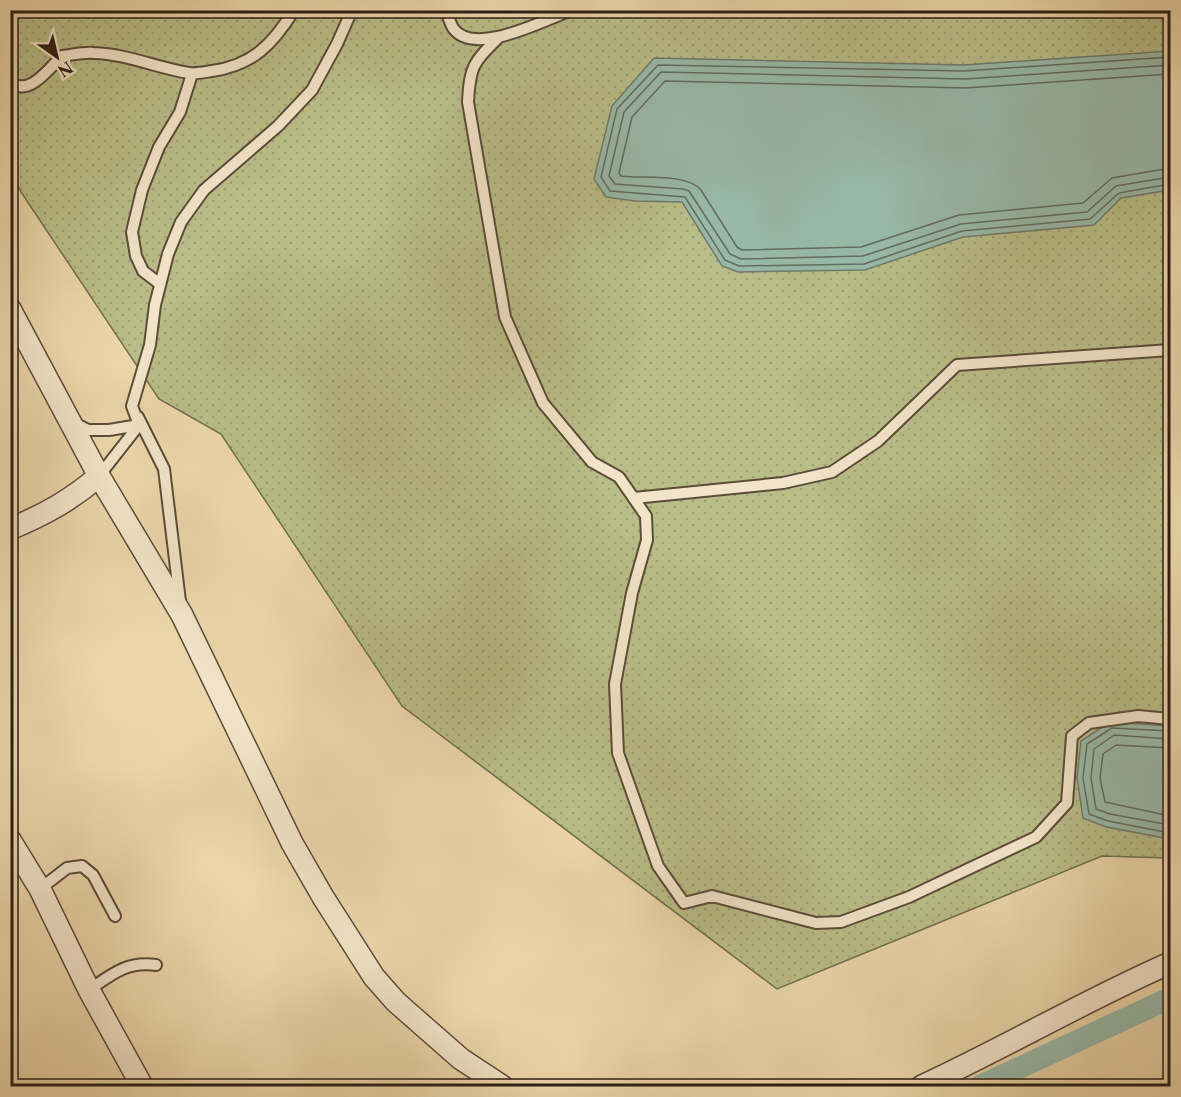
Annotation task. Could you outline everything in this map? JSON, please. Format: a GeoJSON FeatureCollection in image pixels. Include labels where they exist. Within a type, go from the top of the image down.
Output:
{"type":"FeatureCollection","features":[{"type":"Feature","properties":{"kind":"street"},"geometry":{"type":"LineString","coordinates":[[10,309],[99,476],[182,615],[292,843],[374,978],[396,1002],[461,1059],[502,1086]]}},
{"type":"Feature","properties":{"kind":"street"},"geometry":{"type":"LineString","coordinates":[[10,529],[35,519],[75,497],[99,476]]}},
{"type":"Feature","properties":{"kind":"street"},"geometry":{"type":"LineString","coordinates":[[10,840],[17,867],[40,889],[89,990],[142,1086]]}},
{"type":"Feature","properties":{"kind":"street"},"geometry":{"type":"LineString","coordinates":[[922,1086],[975,1062],[1126,982],[1170,963]]}},
{"type":"Feature","properties":{"kind":"lane"},"geometry":{"type":"LineString","coordinates":[[10,82],[14,86],[27,86],[37,81],[62,56],[93,53],[126,57],[192,74],[227,69],[245,62],[264,50],[281,32],[294,10]]}},
{"type":"Feature","properties":{"kind":"lane"},"geometry":{"type":"LineString","coordinates":[[139,425],[132,406],[150,345],[160,284],[168,254],[181,222],[204,190],[278,126],[312,90],[352,10]]}},
{"type":"Feature","properties":{"kind":"lane"},"geometry":{"type":"LineString","coordinates":[[446,10],[453,28],[462,36],[474,39],[498,38],[572,10]]}},
{"type":"Feature","properties":{"kind":"lane"},"geometry":{"type":"LineString","coordinates":[[498,38],[480,56],[470,74],[468,102],[505,317],[543,403],[592,462],[619,477],[646,516],[647,540],[632,593],[615,684],[618,753],[658,866],[684,903],[712,896],[816,923],[841,922],[909,897],[1036,837],[1067,803],[1072,736],[1089,723],[1138,716],[1170,719]]}},
{"type":"Feature","properties":{"kind":"lane"},"geometry":{"type":"LineString","coordinates":[[160,284],[143,271],[136,256],[132,232],[146,179],[159,147],[180,112],[192,74]]}},
{"type":"Feature","properties":{"kind":"lane"},"geometry":{"type":"LineString","coordinates":[[634,498],[783,483],[832,472],[878,441],[957,365],[1170,350]]}},
{"type":"Feature","properties":{"kind":"lane"},"geometry":{"type":"LineString","coordinates":[[132,406],[164,469],[182,615]]}},
{"type":"Feature","properties":{"kind":"lane"},"geometry":{"type":"LineString","coordinates":[[69,420],[88,430],[109,430],[139,425]]}},
{"type":"Feature","properties":{"kind":"lane"},"geometry":{"type":"LineString","coordinates":[[99,476],[139,425]]}},
{"type":"Feature","properties":{"kind":"lane"},"geometry":{"type":"LineString","coordinates":[[40,889],[68,868],[82,866],[93,874],[115,916]]}},
{"type":"Feature","properties":{"kind":"lane"},"geometry":{"type":"LineString","coordinates":[[89,990],[121,968],[156,965]]}},
{"type":"Feature","properties":{"kind":"green space"},"geometry":{"type":"Polygon","coordinates":[[[10,11],[1170,11],[1170,858],[1102,856],[777,989],[402,706],[221,434],[159,399],[21,192],[11,173],[10,11]]]}},
{"type":"Feature","properties":{"kind":"water"},"geometry":{"type":"Polygon","coordinates":[[[1170,51],[1170,190],[1121,198],[1094,225],[963,237],[865,270],[738,272],[722,266],[682,202],[635,201],[606,197],[594,179],[612,106],[654,58],[964,65],[1170,51]]]}},
{"type":"Feature","properties":{"kind":"water"},"geometry":{"type":"Polygon","coordinates":[[[1110,722],[1170,726],[1170,839],[1106,827],[1083,818],[1077,778],[1081,741],[1110,722]]]}},
{"type":"Feature","properties":{"kind":"waterway"},"geometry":{"type":"LineString","coordinates":[[980,1086],[1170,998]]}}]}
